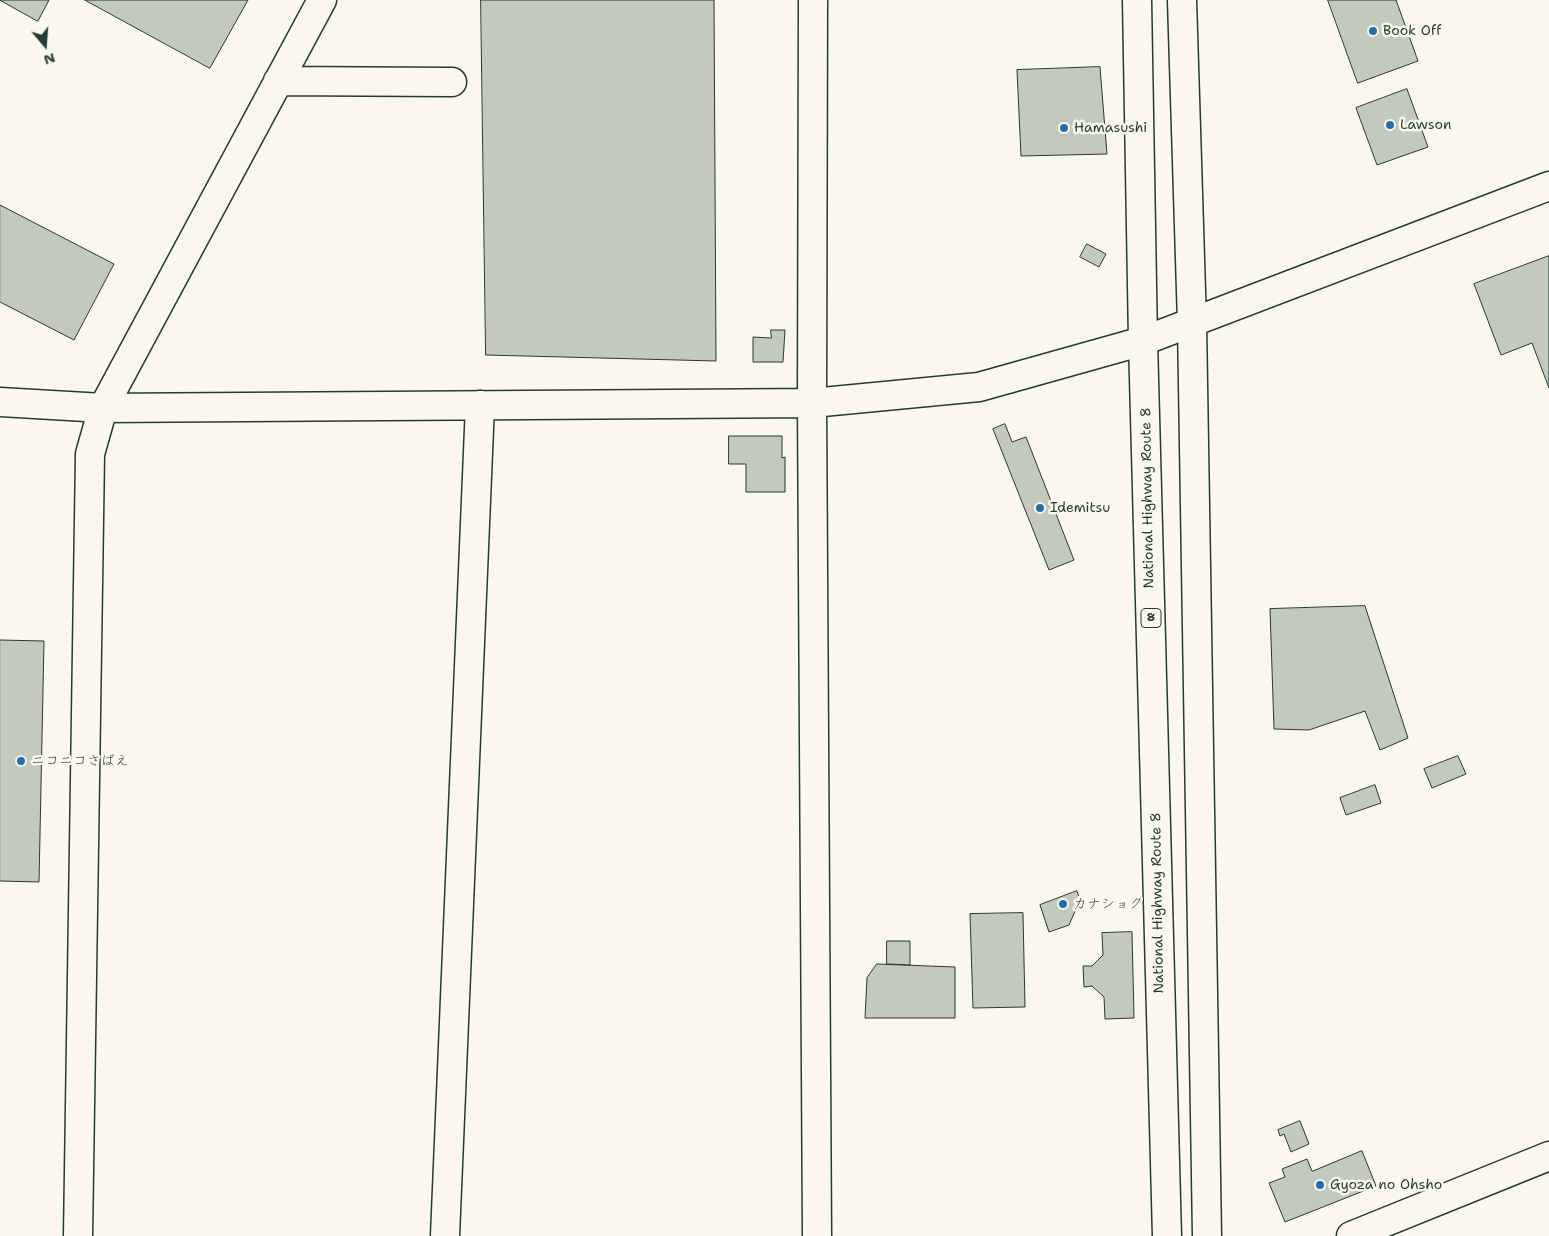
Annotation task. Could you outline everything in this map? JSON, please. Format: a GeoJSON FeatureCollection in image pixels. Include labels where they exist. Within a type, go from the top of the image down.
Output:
{"type":"FeatureCollection","features":[{"type":"Feature","properties":{"kind":"main road"},"geometry":{"type":"LineString","coordinates":[[78,1236],[90,454],[103,408],[322,0]]}},
{"type":"Feature","properties":{"kind":"main road"},"geometry":{"type":"LineString","coordinates":[[813,0],[812,403],[817,1236]]}},
{"type":"Feature","properties":{"kind":"main road","name":"National Highway Route 8"},"geometry":{"type":"LineString","coordinates":[[1138,0],[1144,341],[1167,1236]]}},
{"type":"Feature","properties":{"kind":"main road"},"geometry":{"type":"LineString","coordinates":[[1182,0],[1192,323],[1206,1236]]}},
{"type":"Feature","properties":{"kind":"main road"},"geometry":{"type":"LineString","coordinates":[[278,81],[452,82]]}},
{"type":"Feature","properties":{"kind":"main road"},"geometry":{"type":"LineString","coordinates":[[0,402],[103,408],[812,403],[979,387],[1144,341],[1549,186]]}},
{"type":"Feature","properties":{"kind":"main road"},"geometry":{"type":"LineString","coordinates":[[445,1236],[480,405]]}},
{"type":"Feature","properties":{"kind":"main road"},"geometry":{"type":"LineString","coordinates":[[1351,1236],[1549,1156]]}},
{"type":"Feature","properties":{"kind":"building"},"geometry":{"type":"Polygon","coordinates":[[[0,0],[49,0],[38,21],[0,0]]]}},
{"type":"Feature","properties":{"kind":"building"},"geometry":{"type":"Polygon","coordinates":[[[85,0],[248,0],[210,68],[85,0]]]}},
{"type":"Feature","properties":{"kind":"building"},"geometry":{"type":"Polygon","coordinates":[[[481,0],[714,0],[716,361],[486,355],[481,0]]]}},
{"type":"Feature","properties":{"kind":"building","name":"Book Off"},"geometry":{"type":"Polygon","coordinates":[[[1328,0],[1396,0],[1418,61],[1358,83],[1328,0]]]}},
{"type":"Feature","properties":{"kind":"building"},"geometry":{"type":"Polygon","coordinates":[[[1100,67],[1107,154],[1021,156],[1017,70],[1100,67]]]}},
{"type":"Feature","properties":{"kind":"building"},"geometry":{"type":"Polygon","coordinates":[[[1407,89],[1428,147],[1377,165],[1356,108],[1407,89]]]}},
{"type":"Feature","properties":{"kind":"building"},"geometry":{"type":"Polygon","coordinates":[[[0,205],[114,264],[74,340],[0,302],[0,205]]]}},
{"type":"Feature","properties":{"kind":"building"},"geometry":{"type":"Polygon","coordinates":[[[1087,244],[1106,254],[1099,267],[1080,257],[1087,244]]]}},
{"type":"Feature","properties":{"kind":"building"},"geometry":{"type":"Polygon","coordinates":[[[1549,256],[1549,388],[1532,343],[1501,355],[1474,284],[1549,256]]]}},
{"type":"Feature","properties":{"kind":"building"},"geometry":{"type":"Polygon","coordinates":[[[771,330],[785,330],[783,362],[753,362],[753,337],[771,338],[771,330]]]}},
{"type":"Feature","properties":{"kind":"building"},"geometry":{"type":"Polygon","coordinates":[[[1005,424],[1012,442],[1026,437],[1074,560],[1049,570],[993,429],[1005,424]]]}},
{"type":"Feature","properties":{"kind":"building"},"geometry":{"type":"Polygon","coordinates":[[[729,436],[782,436],[782,458],[785,457],[785,492],[746,492],[746,464],[729,464],[729,436]]]}},
{"type":"Feature","properties":{"kind":"building"},"geometry":{"type":"Polygon","coordinates":[[[1365,606],[1408,738],[1380,750],[1365,711],[1309,730],[1274,729],[1270,609],[1365,606]]]}},
{"type":"Feature","properties":{"kind":"building","name":"ニコニコさばえ"},"geometry":{"type":"Polygon","coordinates":[[[0,640],[44,641],[39,882],[0,881],[0,640]]]}},
{"type":"Feature","properties":{"kind":"building"},"geometry":{"type":"Polygon","coordinates":[[[1458,756],[1466,774],[1432,788],[1424,769],[1458,756]]]}},
{"type":"Feature","properties":{"kind":"building"},"geometry":{"type":"Polygon","coordinates":[[[1375,785],[1381,803],[1346,815],[1340,798],[1375,785]]]}},
{"type":"Feature","properties":{"kind":"building"},"geometry":{"type":"Polygon","coordinates":[[[1077,891],[1080,900],[1069,925],[1049,932],[1040,905],[1077,891]]]}},
{"type":"Feature","properties":{"kind":"building"},"geometry":{"type":"Polygon","coordinates":[[[1023,913],[1025,1007],[973,1008],[970,914],[1023,913]]]}},
{"type":"Feature","properties":{"kind":"building"},"geometry":{"type":"Polygon","coordinates":[[[1132,932],[1134,1018],[1105,1019],[1104,997],[1092,986],[1084,987],[1083,966],[1092,966],[1103,955],[1102,933],[1132,932]]]}},
{"type":"Feature","properties":{"kind":"building"},"geometry":{"type":"Polygon","coordinates":[[[887,941],[910,941],[910,965],[887,964],[887,941]]]}},
{"type":"Feature","properties":{"kind":"building"},"geometry":{"type":"Polygon","coordinates":[[[877,964],[955,967],[955,1018],[865,1018],[867,978],[877,964]]]}},
{"type":"Feature","properties":{"kind":"building"},"geometry":{"type":"Polygon","coordinates":[[[1300,1121],[1309,1144],[1291,1152],[1284,1134],[1280,1136],[1278,1130],[1300,1121]]]}},
{"type":"Feature","properties":{"kind":"building"},"geometry":{"type":"Polygon","coordinates":[[[1362,1151],[1376,1186],[1285,1222],[1269,1183],[1285,1177],[1282,1169],[1307,1159],[1312,1171],[1362,1151]]]}},
{"type":"Feature","properties":{"kind":"place","name":"Book Off"},"geometry":{"type":"Point","coordinates":[1373,31]}},
{"type":"Feature","properties":{"kind":"place","name":"Lawson"},"geometry":{"type":"Point","coordinates":[1390,125]}},
{"type":"Feature","properties":{"kind":"place","name":"Hamasushi"},"geometry":{"type":"Point","coordinates":[1064,128]}},
{"type":"Feature","properties":{"kind":"place","name":"Idemitsu"},"geometry":{"type":"Point","coordinates":[1040,508]}},
{"type":"Feature","properties":{"kind":"place","name":"ニコニコさばえ"},"geometry":{"type":"Point","coordinates":[21,761]}},
{"type":"Feature","properties":{"kind":"place","name":"カナショク"},"geometry":{"type":"Point","coordinates":[1063,904]}},
{"type":"Feature","properties":{"kind":"place","name":"Gyoza no Ohsho"},"geometry":{"type":"Point","coordinates":[1320,1185]}}]}
